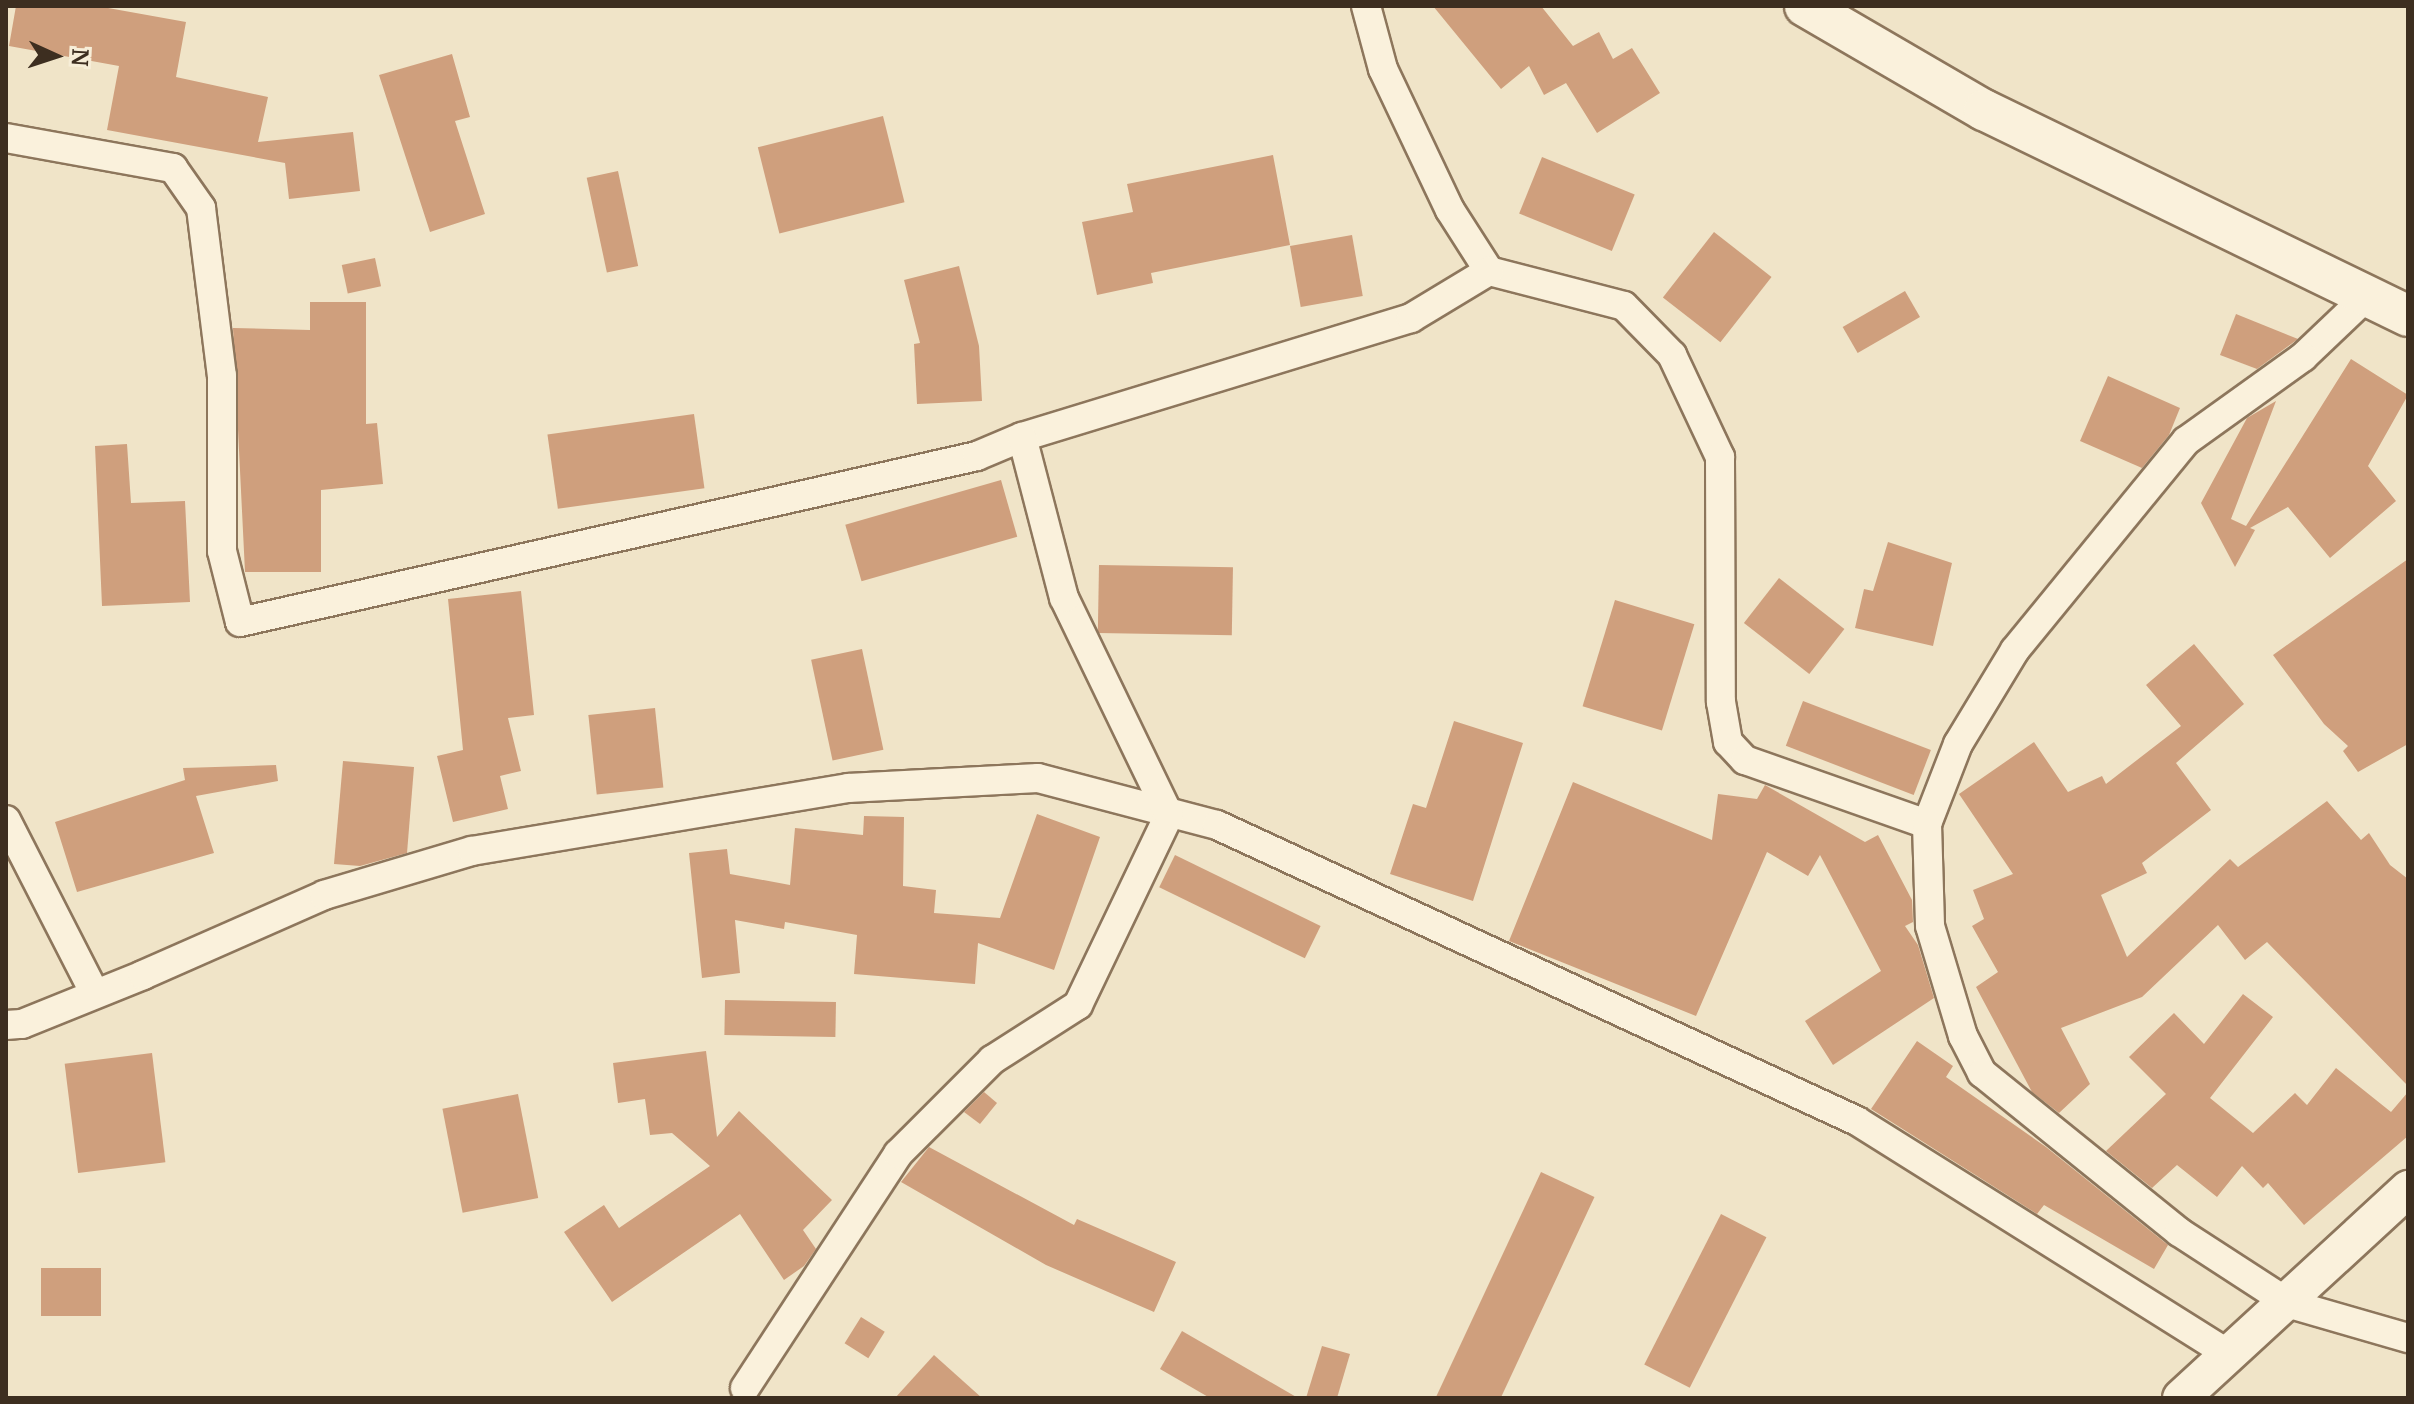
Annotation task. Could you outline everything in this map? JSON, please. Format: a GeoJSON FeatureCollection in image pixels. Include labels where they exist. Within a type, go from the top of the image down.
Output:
{"type":"FeatureCollection","features":[{"type":"Feature","properties":{"kind":"main road"},"geometry":{"type":"LineString","coordinates":[[1805,6],[1984,110],[2408,316]]}},
{"type":"Feature","properties":{"kind":"street"},"geometry":{"type":"LineString","coordinates":[[1366,6],[1383,69],[1450,210],[1489,271],[1624,306],[1672,355],[1720,457],[1721,702],[1728,742],[1745,760],[1927,824]]}},
{"type":"Feature","properties":{"kind":"street"},"geometry":{"type":"LineString","coordinates":[[6,138],[173,168],[201,208],[222,376],[222,551],[240,622],[977,456],[1022,437],[1411,318],[1489,271]]}},
{"type":"Feature","properties":{"kind":"street"},"geometry":{"type":"LineString","coordinates":[[2366,297],[2303,357],[2176,453],[2015,650],[1958,744],[1927,824],[1930,926],[1963,1036],[1982,1073],[2179,1232],[2290,1304],[2408,1338]]}},
{"type":"Feature","properties":{"kind":"street"},"geometry":{"type":"LineString","coordinates":[[1022,437],[1064,598],[1169,815]]}},
{"type":"Feature","properties":{"kind":"street"},"geometry":{"type":"LineString","coordinates":[[6,1025],[95,994],[324,895],[472,851],[848,788],[1038,778],[1169,815],[1217,825],[1857,1121],[2228,1354]]}},
{"type":"Feature","properties":{"kind":"street"},"geometry":{"type":"LineString","coordinates":[[745,1388],[898,1154],[992,1060],[1078,1005],[1169,815]]}},
{"type":"Feature","properties":{"kind":"street"},"geometry":{"type":"LineString","coordinates":[[6,820],[95,994]]}},
{"type":"Feature","properties":{"kind":"street"},"geometry":{"type":"LineString","coordinates":[[2181,1398],[2228,1354],[2290,1304],[2408,1189]]}},
{"type":"Feature","properties":{"kind":"building"},"geometry":{"type":"Polygon","coordinates":[[[16,6],[97,6],[186,22],[176,77],[268,97],[258,142],[353,132],[360,191],[289,199],[285,163],[107,130],[119,66],[9,46],[16,6]]]}},
{"type":"Feature","properties":{"kind":"building"},"geometry":{"type":"Polygon","coordinates":[[[1433,6],[1541,6],[1573,46],[1599,32],[1613,59],[1632,48],[1660,93],[1597,133],[1566,83],[1544,95],[1529,66],[1501,89],[1433,6]]]}},
{"type":"Feature","properties":{"kind":"building"},"geometry":{"type":"Polygon","coordinates":[[[452,54],[470,117],[455,121],[485,214],[430,232],[379,75],[452,54]]]}},
{"type":"Feature","properties":{"kind":"building"},"geometry":{"type":"Polygon","coordinates":[[[883,116],[905,202],[779,234],[758,147],[883,116]]]}},
{"type":"Feature","properties":{"kind":"building"},"geometry":{"type":"Polygon","coordinates":[[[1273,155],[1290,245],[1151,273],[1153,283],[1097,295],[1082,222],[1133,212],[1127,184],[1273,155]]]}},
{"type":"Feature","properties":{"kind":"building"},"geometry":{"type":"Polygon","coordinates":[[[1542,157],[1635,194],[1612,251],[1519,214],[1542,157]]]}},
{"type":"Feature","properties":{"kind":"building"},"geometry":{"type":"Polygon","coordinates":[[[618,171],[638,266],[607,273],[587,178],[618,171]]]}},
{"type":"Feature","properties":{"kind":"building"},"geometry":{"type":"Polygon","coordinates":[[[1714,232],[1772,277],[1720,342],[1663,297],[1714,232]]]}},
{"type":"Feature","properties":{"kind":"building"},"geometry":{"type":"Polygon","coordinates":[[[1352,235],[1363,296],[1301,307],[1290,246],[1352,235]]]}},
{"type":"Feature","properties":{"kind":"building"},"geometry":{"type":"Polygon","coordinates":[[[375,258],[381,286],[348,293],[342,265],[375,258]]]}},
{"type":"Feature","properties":{"kind":"building"},"geometry":{"type":"Polygon","coordinates":[[[959,266],[979,346],[982,401],[917,404],[914,344],[920,343],[904,280],[959,266]]]}},
{"type":"Feature","properties":{"kind":"building"},"geometry":{"type":"Polygon","coordinates":[[[1905,291],[1920,317],[1858,353],[1843,327],[1905,291]]]}},
{"type":"Feature","properties":{"kind":"building"},"geometry":{"type":"Polygon","coordinates":[[[310,302],[366,302],[366,424],[377,423],[383,484],[321,490],[321,572],[245,572],[233,328],[310,330],[310,302]]]}},
{"type":"Feature","properties":{"kind":"building"},"geometry":{"type":"Polygon","coordinates":[[[2236,314],[2298,339],[2257,369],[2220,355],[2236,314]]]}},
{"type":"Feature","properties":{"kind":"building"},"geometry":{"type":"Polygon","coordinates":[[[2351,359],[2408,395],[2368,466],[2396,501],[2330,558],[2288,507],[2250,528],[2255,530],[2235,567],[2201,503],[2247,418],[2276,401],[2231,519],[2246,526],[2351,359]]]}},
{"type":"Feature","properties":{"kind":"building"},"geometry":{"type":"Polygon","coordinates":[[[2108,376],[2180,408],[2169,435],[2142,468],[2080,441],[2108,376]]]}},
{"type":"Feature","properties":{"kind":"building"},"geometry":{"type":"Polygon","coordinates":[[[694,414],[704,488],[558,509],[547,435],[694,414]]]}},
{"type":"Feature","properties":{"kind":"building"},"geometry":{"type":"Polygon","coordinates":[[[127,444],[131,503],[185,501],[190,602],[102,606],[95,446],[127,444]]]}},
{"type":"Feature","properties":{"kind":"building"},"geometry":{"type":"Polygon","coordinates":[[[1001,480],[1017,537],[862,581],[845,525],[1001,480]]]}},
{"type":"Feature","properties":{"kind":"building"},"geometry":{"type":"Polygon","coordinates":[[[1888,542],[1952,563],[1933,646],[1855,628],[1864,589],[1873,591],[1888,542]]]}},
{"type":"Feature","properties":{"kind":"building"},"geometry":{"type":"Polygon","coordinates":[[[2408,559],[2408,744],[2358,772],[2343,751],[2348,746],[2324,724],[2273,655],[2408,559]]]}},
{"type":"Feature","properties":{"kind":"building"},"geometry":{"type":"Polygon","coordinates":[[[1099,565],[1233,567],[1232,635],[1098,633],[1099,565]]]}},
{"type":"Feature","properties":{"kind":"building"},"geometry":{"type":"Polygon","coordinates":[[[1779,578],[1844,629],[1809,674],[1744,623],[1779,578]]]}},
{"type":"Feature","properties":{"kind":"building"},"geometry":{"type":"Polygon","coordinates":[[[521,591],[534,715],[508,718],[521,771],[500,776],[508,809],[453,822],[437,756],[463,750],[448,599],[521,591]]]}},
{"type":"Feature","properties":{"kind":"building"},"geometry":{"type":"Polygon","coordinates":[[[1615,600],[1694,624],[1662,730],[1583,706],[1615,600]]]}},
{"type":"Feature","properties":{"kind":"building"},"geometry":{"type":"Polygon","coordinates":[[[2194,644],[2244,704],[2176,763],[2211,810],[2142,863],[2147,873],[2101,895],[2127,957],[2230,859],[2238,867],[2327,801],[2361,840],[2369,833],[2390,865],[2408,879],[2408,1086],[2267,942],[2245,960],[2218,925],[2142,997],[2061,1028],[2090,1084],[2059,1113],[2032,1092],[1976,987],[1998,972],[1972,926],[1984,919],[1973,890],[2013,874],[1959,794],[2034,742],[2068,792],[2102,776],[2106,784],[2181,726],[2146,685],[2194,644]]]}},
{"type":"Feature","properties":{"kind":"building"},"geometry":{"type":"Polygon","coordinates":[[[862,649],[883,750],[833,761],[811,660],[862,649]]]}},
{"type":"Feature","properties":{"kind":"building"},"geometry":{"type":"Polygon","coordinates":[[[1803,701],[1931,750],[1914,795],[1786,746],[1803,701]]]}},
{"type":"Feature","properties":{"kind":"building"},"geometry":{"type":"Polygon","coordinates":[[[655,708],[663,788],[597,795],[588,715],[655,708]]]}},
{"type":"Feature","properties":{"kind":"building"},"geometry":{"type":"Polygon","coordinates":[[[1454,721],[1523,743],[1473,901],[1390,874],[1413,804],[1426,808],[1454,721]]]}},
{"type":"Feature","properties":{"kind":"building"},"geometry":{"type":"Polygon","coordinates":[[[343,761],[414,767],[407,853],[360,866],[334,864],[343,761]]]}},
{"type":"Feature","properties":{"kind":"building"},"geometry":{"type":"Polygon","coordinates":[[[276,765],[278,781],[196,796],[214,853],[77,892],[55,822],[185,780],[183,768],[276,765]]]}},
{"type":"Feature","properties":{"kind":"building"},"geometry":{"type":"Polygon","coordinates":[[[1573,782],[1712,840],[1718,794],[1757,799],[1765,785],[1865,842],[1878,835],[1912,900],[1913,922],[1905,926],[1918,945],[1934,998],[1833,1065],[1805,1021],[1881,971],[1820,855],[1808,876],[1767,852],[1696,1016],[1509,941],[1573,782]]]}},
{"type":"Feature","properties":{"kind":"building"},"geometry":{"type":"Polygon","coordinates":[[[1037,814],[1100,837],[1054,970],[978,943],[975,984],[854,974],[857,935],[785,922],[784,929],[735,920],[740,973],[702,978],[689,853],[727,849],[730,874],[790,885],[795,828],[863,835],[864,816],[904,817],[903,886],[936,890],[934,913],[1000,918],[1037,814]]]}},
{"type":"Feature","properties":{"kind":"building"},"geometry":{"type":"Polygon","coordinates":[[[1175,855],[1321,926],[1305,958],[1159,887],[1175,855]]]}},
{"type":"Feature","properties":{"kind":"building"},"geometry":{"type":"Polygon","coordinates":[[[2243,994],[2273,1017],[2210,1098],[2253,1133],[2295,1093],[2307,1105],[2336,1068],[2391,1112],[2408,1092],[2408,1136],[2304,1225],[2268,1183],[2263,1188],[2242,1166],[2217,1197],[2177,1165],[2152,1188],[2106,1151],[2166,1094],[2129,1057],[2174,1013],[2204,1044],[2243,994]]]}},
{"type":"Feature","properties":{"kind":"building"},"geometry":{"type":"Polygon","coordinates":[[[725,1000],[836,1002],[835,1037],[724,1035],[725,1000]]]}},
{"type":"Feature","properties":{"kind":"building"},"geometry":{"type":"Polygon","coordinates":[[[1917,1041],[1953,1066],[1946,1077],[2046,1147],[2168,1245],[2154,1269],[2044,1205],[2037,1214],[1871,1109],[1917,1041]]]}},
{"type":"Feature","properties":{"kind":"building"},"geometry":{"type":"Polygon","coordinates":[[[706,1051],[717,1137],[739,1111],[832,1200],[803,1230],[816,1249],[804,1266],[784,1280],[740,1214],[612,1302],[564,1232],[604,1205],[619,1228],[710,1166],[672,1133],[650,1135],[645,1099],[618,1103],[613,1063],[706,1051]]]}},
{"type":"Feature","properties":{"kind":"building"},"geometry":{"type":"Polygon","coordinates":[[[152,1053],[165,1162],[78,1173],[65,1064],[152,1053]]]}},
{"type":"Feature","properties":{"kind":"building"},"geometry":{"type":"Polygon","coordinates":[[[984,1092],[997,1103],[980,1124],[964,1112],[984,1092]]]}},
{"type":"Feature","properties":{"kind":"building"},"geometry":{"type":"Polygon","coordinates":[[[518,1094],[538,1198],[463,1213],[442,1109],[518,1094]]]}},
{"type":"Feature","properties":{"kind":"building"},"geometry":{"type":"Polygon","coordinates":[[[929,1147],[1074,1225],[1077,1219],[1176,1262],[1154,1312],[1046,1265],[901,1182],[929,1147]]]}},
{"type":"Feature","properties":{"kind":"building"},"geometry":{"type":"Polygon","coordinates":[[[1541,1172],[1594,1197],[1501,1398],[1436,1398],[1541,1172]]]}},
{"type":"Feature","properties":{"kind":"building"},"geometry":{"type":"Polygon","coordinates":[[[1721,1214],[1766,1237],[1690,1388],[1644,1365],[1721,1214]]]}},
{"type":"Feature","properties":{"kind":"building"},"geometry":{"type":"Polygon","coordinates":[[[41,1268],[101,1268],[101,1316],[41,1316],[41,1268]]]}},
{"type":"Feature","properties":{"kind":"building"},"geometry":{"type":"Polygon","coordinates":[[[861,1317],[885,1332],[868,1358],[845,1343],[861,1317]]]}},
{"type":"Feature","properties":{"kind":"building"},"geometry":{"type":"Polygon","coordinates":[[[1182,1331],[1298,1398],[1210,1398],[1160,1369],[1182,1331]]]}},
{"type":"Feature","properties":{"kind":"building"},"geometry":{"type":"Polygon","coordinates":[[[1322,1346],[1350,1354],[1337,1398],[1306,1398],[1322,1346]]]}},
{"type":"Feature","properties":{"kind":"building"},"geometry":{"type":"Polygon","coordinates":[[[934,1355],[982,1398],[895,1398],[934,1355]]]}}]}
